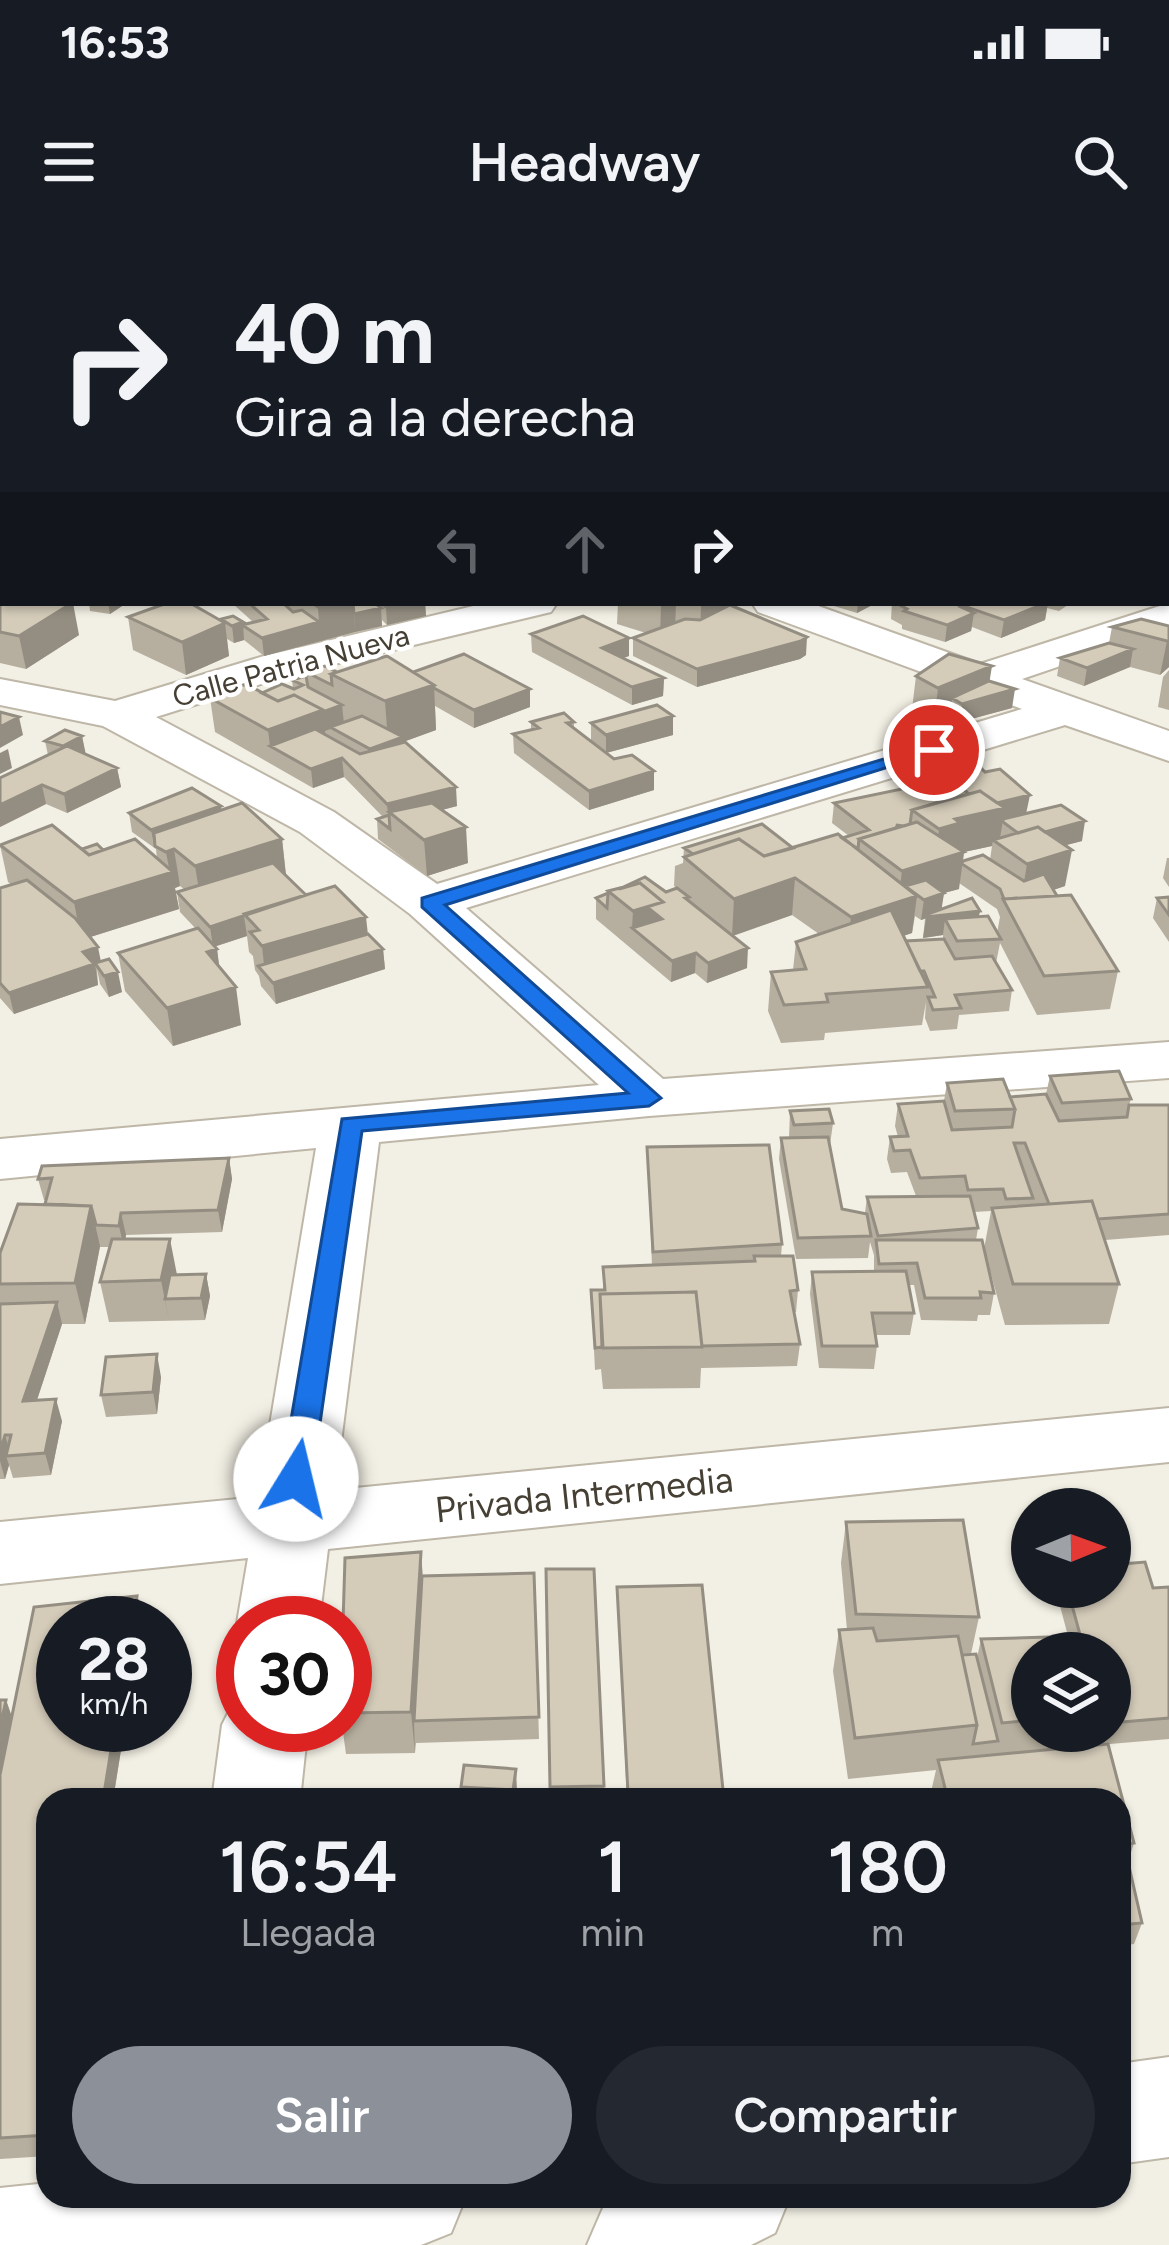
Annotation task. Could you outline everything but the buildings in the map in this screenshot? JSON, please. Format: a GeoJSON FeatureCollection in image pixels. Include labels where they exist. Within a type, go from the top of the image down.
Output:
{"type":"FeatureCollection","features":[{"type":"Feature","properties":{"kind":"street","name":"Calle Patria Nueva"},"geometry":{"type":"LineString","coordinates":[[117,715],[279,665],[525,606]]}},
{"type":"Feature","properties":{"kind":"street"},"geometry":{"type":"LineString","coordinates":[[781,606],[1169,747]]}},
{"type":"Feature","properties":{"kind":"street"},"geometry":{"type":"LineString","coordinates":[[984,677],[1169,615]]}},
{"type":"Feature","properties":{"kind":"street"},"geometry":{"type":"LineString","coordinates":[[0,692],[117,715],[316,822],[429,903],[649,1098]]}},
{"type":"Feature","properties":{"kind":"street"},"geometry":{"type":"LineString","coordinates":[[429,903],[1072,709]]}},
{"type":"Feature","properties":{"kind":"street"},"geometry":{"type":"LineString","coordinates":[[0,1159],[649,1098],[1169,1060]]}},
{"type":"Feature","properties":{"kind":"street"},"geometry":{"type":"LineString","coordinates":[[281,1596],[351,1124]]}},
{"type":"Feature","properties":{"kind":"street","name":"Privada Intermedia"},"geometry":{"type":"LineString","coordinates":[[0,1553],[1169,1435]]}},
{"type":"Feature","properties":{"kind":"street"},"geometry":{"type":"LineString","coordinates":[[257,1788],[262,1752]]}},
{"type":"Feature","properties":{"kind":"street"},"geometry":{"type":"LineString","coordinates":[[1131,2112],[1169,2107]]}},
{"type":"Feature","properties":{"kind":"street"},"geometry":{"type":"LineString","coordinates":[[0,2241],[195,2208]]}},
{"type":"Feature","properties":{"kind":"street"},"geometry":{"type":"LineString","coordinates":[[640,2245],[714,2208]]}},
{"type":"Feature","properties":{"kind":"route"},"geometry":{"type":"LineString","coordinates":[[296,1479],[351,1124],[649,1098],[429,903],[934,750]]}}]}
